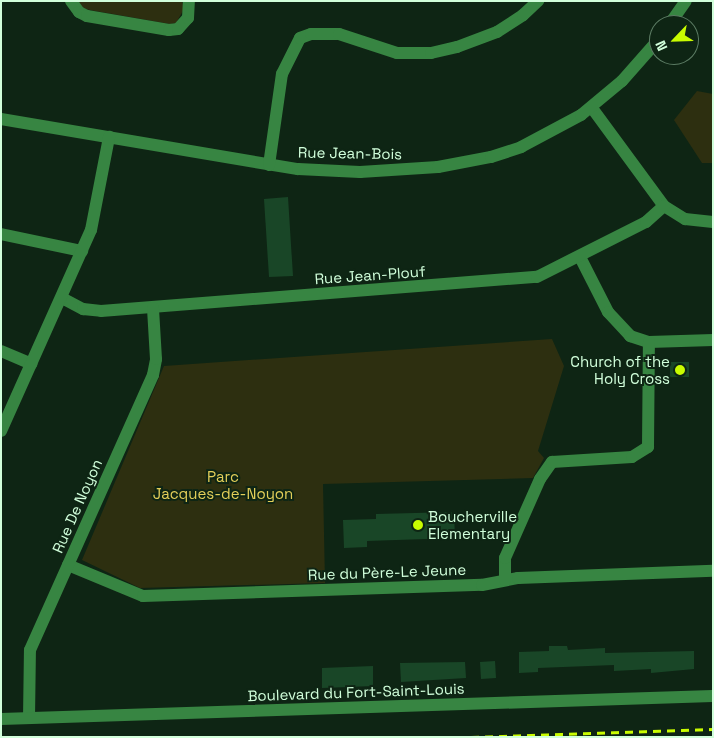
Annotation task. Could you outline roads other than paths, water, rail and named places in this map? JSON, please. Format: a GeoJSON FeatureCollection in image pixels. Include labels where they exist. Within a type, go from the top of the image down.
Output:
{"type":"FeatureCollection","features":[{"type":"Feature","properties":{"kind":"street"},"geometry":{"type":"LineString","coordinates":[[71,1],[79,12],[87,16],[169,30],[178,29],[188,18],[188,1]]}},
{"type":"Feature","properties":{"kind":"street"},"geometry":{"type":"LineString","coordinates":[[269,165],[282,74],[300,38],[311,34],[339,34],[397,52],[431,53],[491,34],[523,15],[538,1]]}},
{"type":"Feature","properties":{"kind":"street"},"geometry":{"type":"LineString","coordinates":[[676,15],[686,1]]}},
{"type":"Feature","properties":{"kind":"street","name":"Rue Jean-Bois"},"geometry":{"type":"LineString","coordinates":[[1,119],[269,165],[341,172],[399,171],[455,165],[521,147],[592,108],[638,65],[649,51]]}},
{"type":"Feature","properties":{"kind":"street"},"geometry":{"type":"LineString","coordinates":[[592,108],[664,206],[685,219],[713,222]]}},
{"type":"Feature","properties":{"kind":"street"},"geometry":{"type":"LineString","coordinates":[[1,431],[62,298],[94,222],[109,137]]}},
{"type":"Feature","properties":{"kind":"street","name":"Rue Jean-Plouf"},"geometry":{"type":"LineString","coordinates":[[62,298],[91,311],[153,308],[529,279],[580,257],[646,222],[664,206]]}},
{"type":"Feature","properties":{"kind":"street"},"geometry":{"type":"LineString","coordinates":[[1,234],[82,251]]}},
{"type":"Feature","properties":{"kind":"street"},"geometry":{"type":"LineString","coordinates":[[580,257],[608,312],[620,328],[630,336],[649,342],[713,340]]}},
{"type":"Feature","properties":{"kind":"street","name":"Rue De Noyon"},"geometry":{"type":"LineString","coordinates":[[29,718],[30,650],[153,375],[156,359],[153,308]]}},
{"type":"Feature","properties":{"kind":"street"},"geometry":{"type":"LineString","coordinates":[[505,580],[503,571],[506,558],[540,479],[552,462],[632,457],[648,447],[649,342]]}},
{"type":"Feature","properties":{"kind":"street"},"geometry":{"type":"LineString","coordinates":[[1,351],[31,364]]}},
{"type":"Feature","properties":{"kind":"street","name":"Rue du Père-Le Jeune"},"geometry":{"type":"LineString","coordinates":[[68,565],[143,596],[482,585],[505,580],[713,571]]}},
{"type":"Feature","properties":{"kind":"street","name":"Boulevard du Fort-Saint-Louis"},"geometry":{"type":"LineString","coordinates":[[1,719],[713,696]]}},
{"type":"Feature","properties":{"kind":"railway"},"geometry":{"type":"LineString","coordinates":[[471,737],[713,729]]}},
{"type":"Feature","properties":{"kind":"place","name":"Church of the Holy Cross"},"geometry":{"type":"Point","coordinates":[680,370]}},
{"type":"Feature","properties":{"kind":"place","name":"Boucherville Elementary"},"geometry":{"type":"Point","coordinates":[418,525]}},
{"type":"Feature","properties":{"kind":"park label","name":"Parc Jacques-de-Noyon"},"geometry":{"type":"Point","coordinates":[223,484]}}]}
